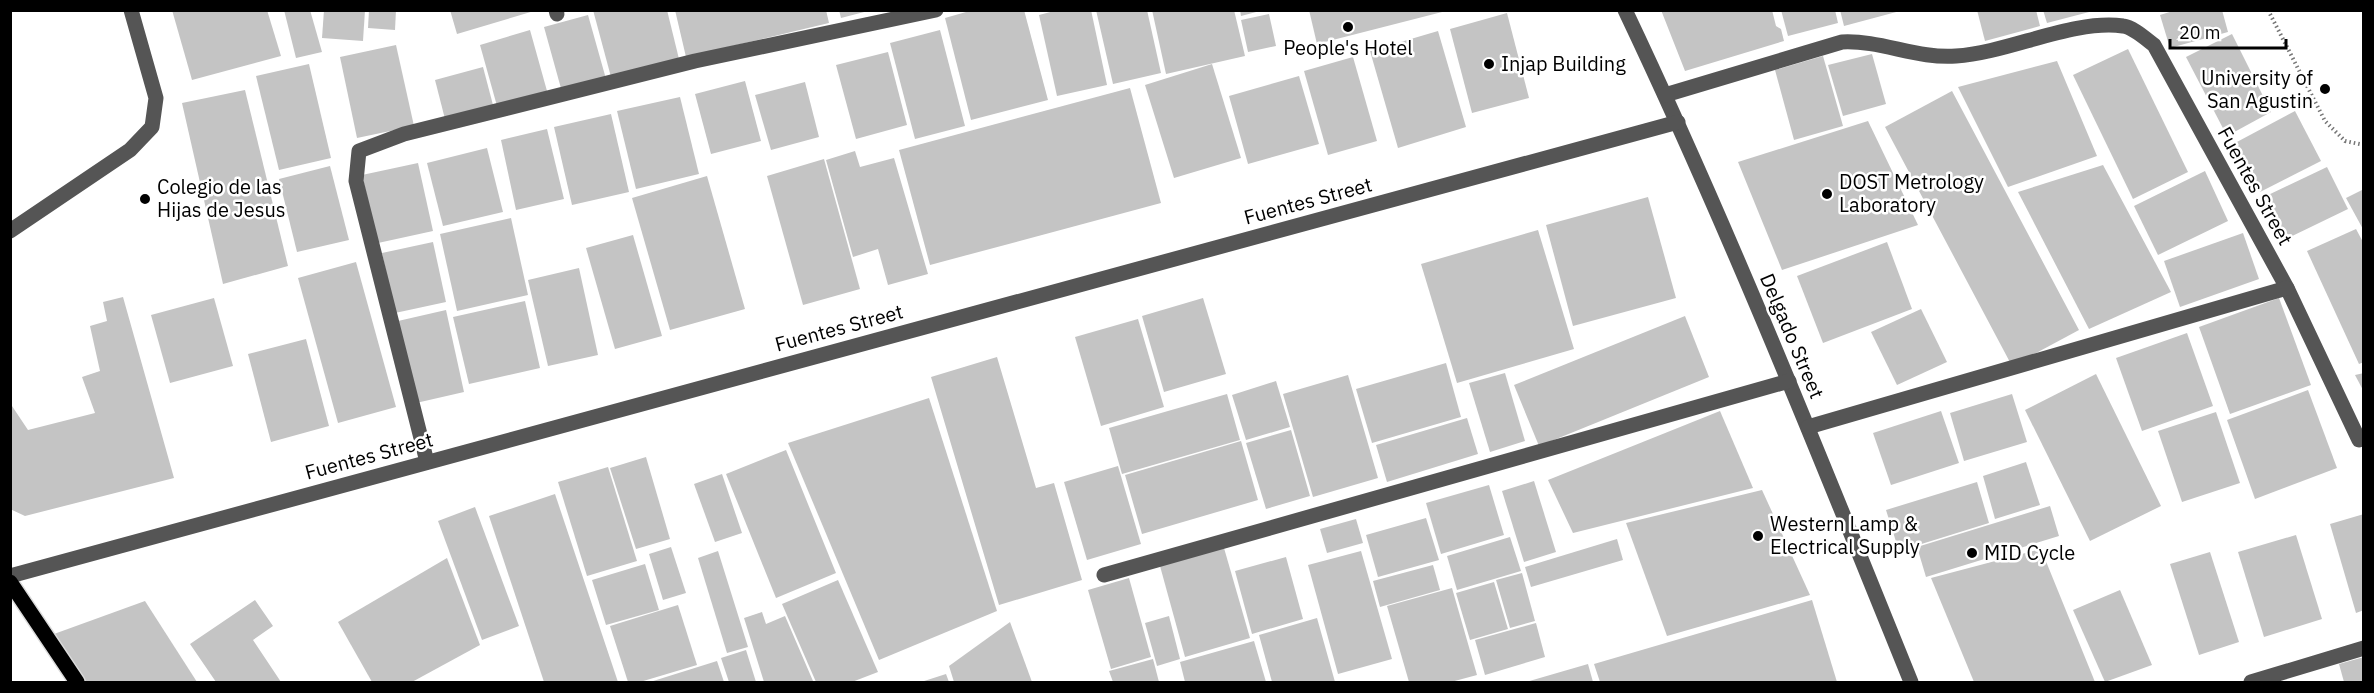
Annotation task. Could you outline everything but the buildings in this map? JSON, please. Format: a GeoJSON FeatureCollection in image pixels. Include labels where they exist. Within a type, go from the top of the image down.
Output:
{"type":"FeatureCollection","features":[{"type":"Feature","properties":{"kind":"main road"},"geometry":{"type":"LineString","coordinates":[[10,582],[77,682]]}},
{"type":"Feature","properties":{"kind":"street"},"geometry":{"type":"LineString","coordinates":[[10,231],[130,150],[152,127],[156,99],[131,10]]}},
{"type":"Feature","properties":{"kind":"street"},"geometry":{"type":"LineString","coordinates":[[426,462],[356,181],[359,151],[404,134],[684,64],[936,10]]}},
{"type":"Feature","properties":{"kind":"street","name":"Delgado Street"},"geometry":{"type":"LineString","coordinates":[[1625,10],[1678,122],[1789,381],[1911,682]]}},
{"type":"Feature","properties":{"kind":"street","name":"Fuentes Street"},"geometry":{"type":"LineString","coordinates":[[1665,95],[1842,42],[1862,41],[1932,55],[1954,56],[1978,53],[2084,28],[2125,26],[2154,45],[2287,288],[2360,440]]}},
{"type":"Feature","properties":{"kind":"street","name":"Fuentes Street"},"geometry":{"type":"LineString","coordinates":[[10,576],[1678,122]]}},
{"type":"Feature","properties":{"kind":"street"},"geometry":{"type":"LineString","coordinates":[[1808,427],[2287,288]]}},
{"type":"Feature","properties":{"kind":"street"},"geometry":{"type":"LineString","coordinates":[[1104,574],[1789,381]]}},
{"type":"Feature","properties":{"kind":"street"},"geometry":{"type":"LineString","coordinates":[[2250,682],[2364,648]]}},
{"type":"Feature","properties":{"kind":"path"},"geometry":{"type":"LineString","coordinates":[[2268,10],[2325,121],[2344,141],[2364,145]]}},
{"type":"Feature","properties":{"kind":"place","name":"People's Hotel"},"geometry":{"type":"Point","coordinates":[1348,27]}},
{"type":"Feature","properties":{"kind":"place","name":"Injap Building"},"geometry":{"type":"Point","coordinates":[1489,64]}},
{"type":"Feature","properties":{"kind":"place","name":"University of San Agustin"},"geometry":{"type":"Point","coordinates":[2325,89]}},
{"type":"Feature","properties":{"kind":"place","name":"DOST Metrology Laboratory"},"geometry":{"type":"Point","coordinates":[1827,194]}},
{"type":"Feature","properties":{"kind":"place","name":"Colegio de las Hijas de Jesus"},"geometry":{"type":"Point","coordinates":[145,199]}},
{"type":"Feature","properties":{"kind":"place","name":"Western Lamp & Electrical Supply"},"geometry":{"type":"Point","coordinates":[1758,536]}},
{"type":"Feature","properties":{"kind":"place","name":"MID Cycle"},"geometry":{"type":"Point","coordinates":[1972,553]}}]}
